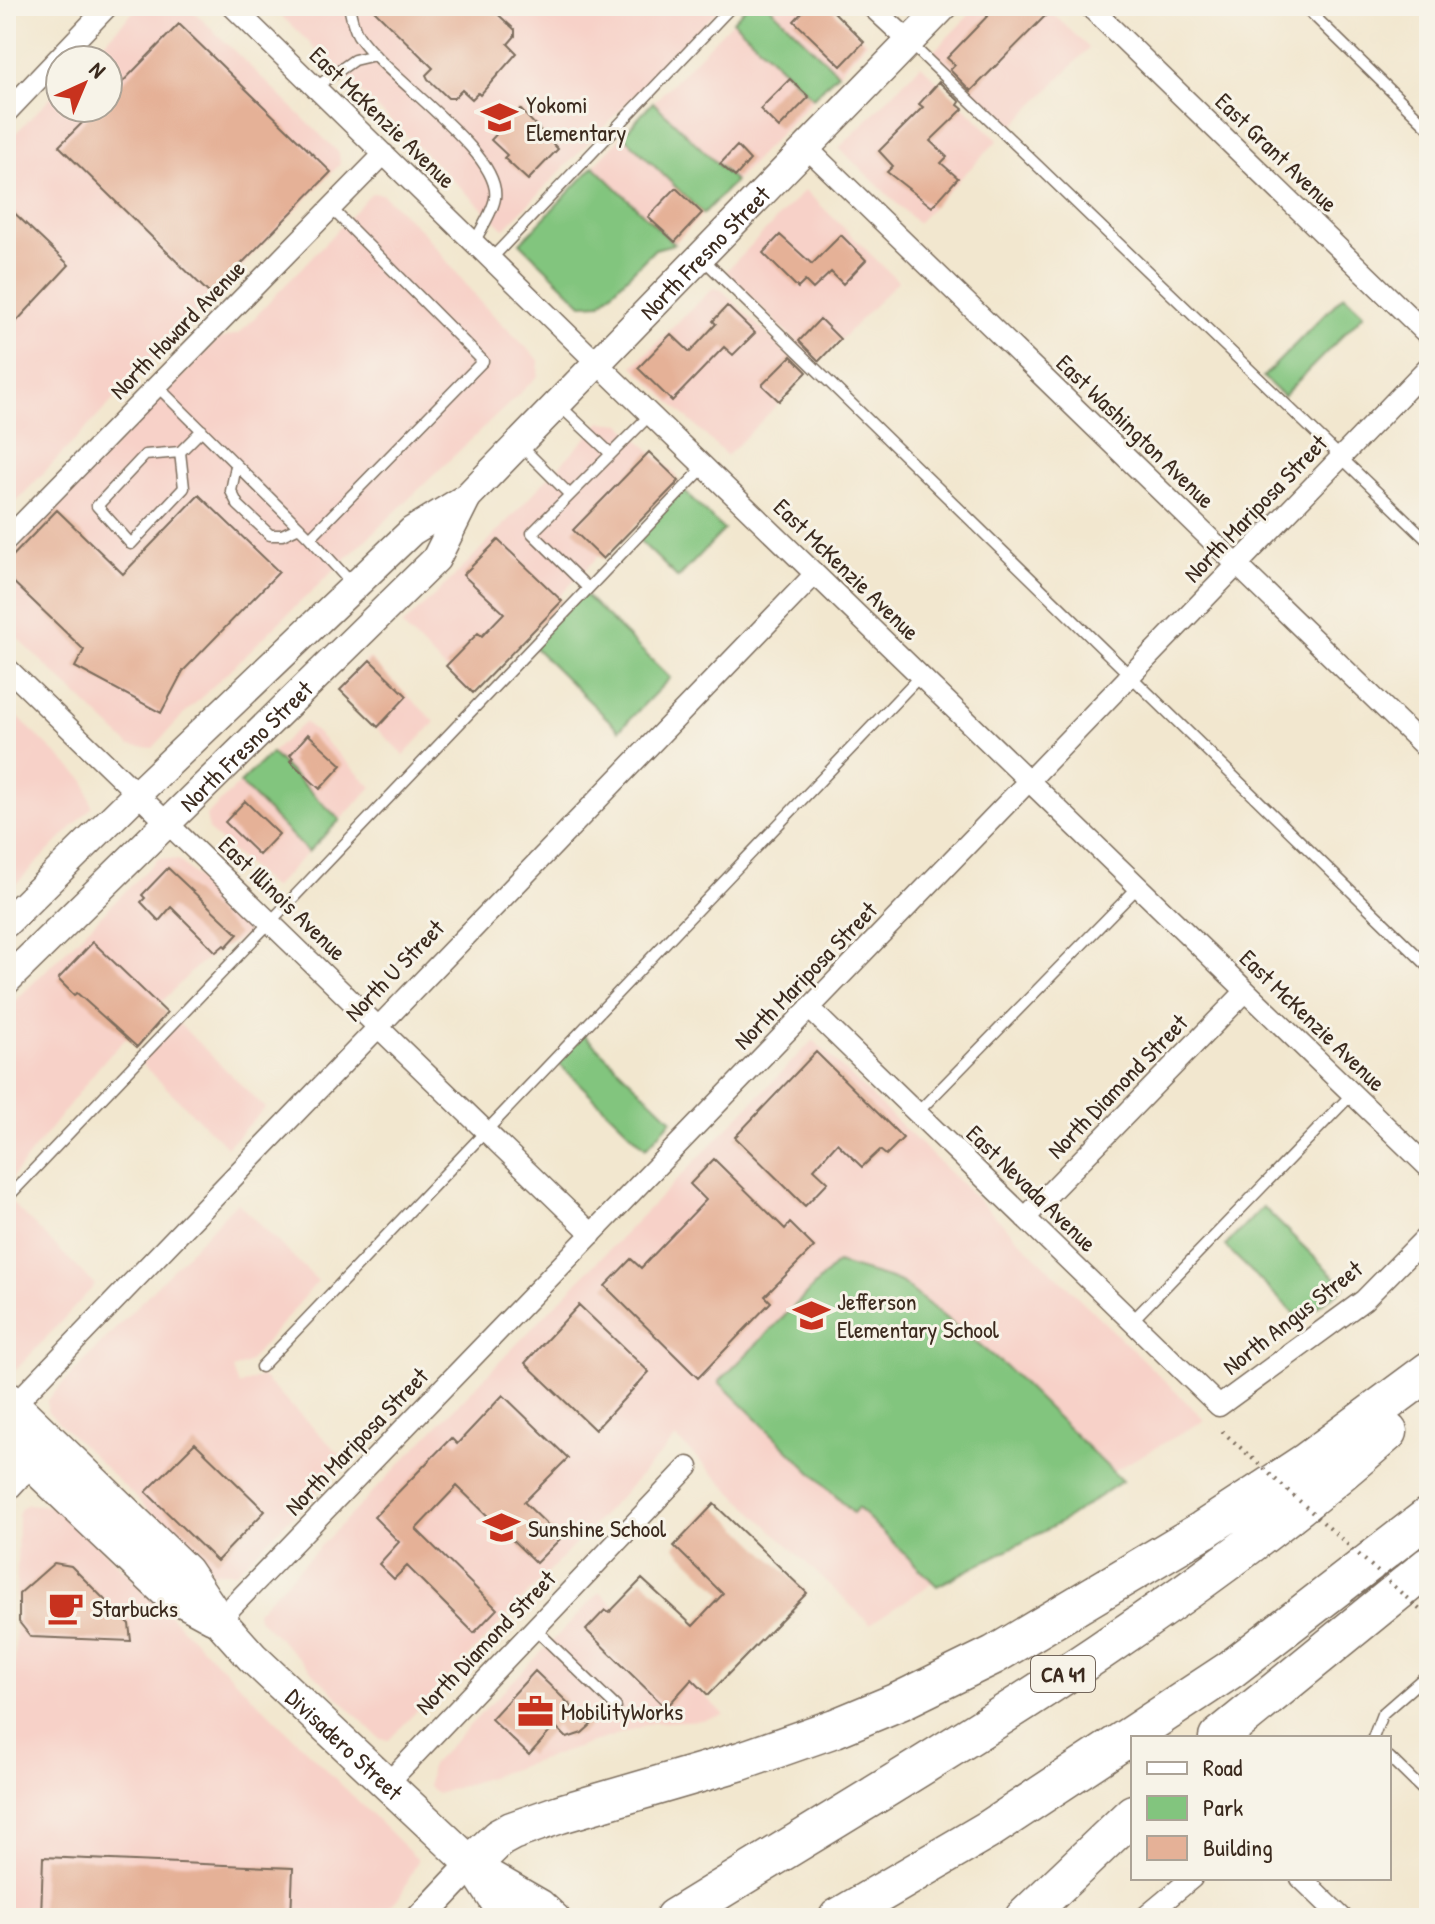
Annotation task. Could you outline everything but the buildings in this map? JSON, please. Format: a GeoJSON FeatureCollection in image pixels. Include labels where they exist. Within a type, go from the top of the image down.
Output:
{"type":"FeatureCollection","features":[{"type":"Feature","properties":{"kind":"highway"},"geometry":{"type":"LineString","coordinates":[[472,1864],[499,1838],[512,1831],[741,1761],[835,1728],[900,1701],[994,1655],[1203,1530],[1305,1463],[1429,1371]]}},
{"type":"Feature","properties":{"kind":"highway","name":"CA 41"},"geometry":{"type":"LineString","coordinates":[[674,1918],[942,1753],[1139,1624],[1256,1539],[1429,1396]]}},
{"type":"Feature","properties":{"kind":"highway"},"geometry":{"type":"LineString","coordinates":[[862,1918],[988,1830],[1230,1670],[1429,1516]]}},
{"type":"Feature","properties":{"kind":"highway"},"geometry":{"type":"LineString","coordinates":[[1220,1736],[1429,1566]]}},
{"type":"Feature","properties":{"kind":"highway"},"geometry":{"type":"LineString","coordinates":[[1024,1918],[1131,1816]]}},
{"type":"Feature","properties":{"kind":"highway"},"geometry":{"type":"LineString","coordinates":[[838,1918],[988,1830]]}},
{"type":"Feature","properties":{"kind":"main road","name":"North Fresno Street"},"geometry":{"type":"LineString","coordinates":[[6,923],[412,531],[466,498],[944,6]]}},
{"type":"Feature","properties":{"kind":"main road","name":"North Fresno Street"},"geometry":{"type":"LineString","coordinates":[[6,981],[436,559],[466,498]]}},
{"type":"Feature","properties":{"kind":"main road","name":"Divisadero Street"},"geometry":{"type":"LineString","coordinates":[[9,1403],[186,1571],[219,1620],[252,1657],[472,1864],[549,1911]]}},
{"type":"Feature","properties":{"kind":"main road","name":"Divisadero Street"},"geometry":{"type":"LineString","coordinates":[[6,1440],[165,1591],[219,1620]]}},
{"type":"Feature","properties":{"kind":"main road"},"geometry":{"type":"LineString","coordinates":[[6,1487],[29,1462],[44,1459],[52,1463],[104,1514],[159,1546]]}},
{"type":"Feature","properties":{"kind":"main road","name":"Divisadero Street"},"geometry":{"type":"LineString","coordinates":[[472,1864],[507,1918]]}},
{"type":"Feature","properties":{"kind":"main road"},"geometry":{"type":"LineString","coordinates":[[421,1918],[472,1864]]}},
{"type":"Feature","properties":{"kind":"street"},"geometry":{"type":"LineString","coordinates":[[6,113],[108,6]]}},
{"type":"Feature","properties":{"kind":"street","name":"East McKenzie Avenue"},"geometry":{"type":"LineString","coordinates":[[232,6],[1429,1168]]}},
{"type":"Feature","properties":{"kind":"street"},"geometry":{"type":"LineString","coordinates":[[871,6],[910,42]]}},
{"type":"Feature","properties":{"kind":"street","name":"East Grant Avenue"},"geometry":{"type":"LineString","coordinates":[[1089,6],[1429,336]]}},
{"type":"Feature","properties":{"kind":"street","name":"East Washington Avenue"},"geometry":{"type":"LineString","coordinates":[[807,148],[1429,751]]}},
{"type":"Feature","properties":{"kind":"street","name":"North Howard Avenue"},"geometry":{"type":"LineString","coordinates":[[6,540],[384,154]]}},
{"type":"Feature","properties":{"kind":"street","name":"North Mariposa Street"},"geometry":{"type":"LineString","coordinates":[[219,1620],[1429,366]]}},
{"type":"Feature","properties":{"kind":"street","name":"North U Street"},"geometry":{"type":"LineString","coordinates":[[9,1403],[815,574]]}},
{"type":"Feature","properties":{"kind":"street","name":"East Illinois Avenue"},"geometry":{"type":"LineString","coordinates":[[6,667],[592,1234]]}},
{"type":"Feature","properties":{"kind":"street","name":"North Diamond Street"},"geometry":{"type":"LineString","coordinates":[[1025,1218],[1246,991]]}},
{"type":"Feature","properties":{"kind":"street","name":"East Nevada Avenue"},"geometry":{"type":"LineString","coordinates":[[809,1008],[1219,1406]]}},
{"type":"Feature","properties":{"kind":"street","name":"North Angus Street"},"geometry":{"type":"LineString","coordinates":[[1219,1406],[1364,1300],[1429,1234]]}},
{"type":"Feature","properties":{"kind":"street","name":"North Diamond Street"},"geometry":{"type":"LineString","coordinates":[[387,1784],[688,1467]]}},
{"type":"Feature","properties":{"kind":"street"},"geometry":{"type":"LineString","coordinates":[[1144,1918],[1190,1880]]}},
{"type":"Feature","properties":{"kind":"street"},"geometry":{"type":"LineString","coordinates":[[1303,1880],[1342,1918]]}},
{"type":"Feature","properties":{"kind":"lane"},"geometry":{"type":"LineString","coordinates":[[349,6],[357,34],[472,147],[490,174],[496,197],[474,243]]}},
{"type":"Feature","properties":{"kind":"lane"},"geometry":{"type":"LineString","coordinates":[[491,259],[732,6]]}},
{"type":"Feature","properties":{"kind":"lane"},"geometry":{"type":"LineString","coordinates":[[1304,6],[1429,128]]}},
{"type":"Feature","properties":{"kind":"lane"},"geometry":{"type":"LineString","coordinates":[[910,42],[1429,542]]}},
{"type":"Feature","properties":{"kind":"lane"},"geometry":{"type":"LineString","coordinates":[[316,87],[354,60],[375,55]]}},
{"type":"Feature","properties":{"kind":"lane"},"geometry":{"type":"LineString","coordinates":[[310,538],[483,361],[331,208]]}},
{"type":"Feature","properties":{"kind":"lane"},"geometry":{"type":"LineString","coordinates":[[702,258],[1429,967]]}},
{"type":"Feature","properties":{"kind":"lane"},"geometry":{"type":"LineString","coordinates":[[157,386],[354,586]]}},
{"type":"Feature","properties":{"kind":"lane"},"geometry":{"type":"LineString","coordinates":[[558,403],[610,453]]}},
{"type":"Feature","properties":{"kind":"lane"},"geometry":{"type":"LineString","coordinates":[[588,588],[532,533],[650,415]]}},
{"type":"Feature","properties":{"kind":"lane"},"geometry":{"type":"LineString","coordinates":[[180,452],[184,488],[131,544],[97,506],[145,455],[180,452],[202,430]]}},
{"type":"Feature","properties":{"kind":"lane"},"geometry":{"type":"LineString","coordinates":[[519,444],[570,495]]}},
{"type":"Feature","properties":{"kind":"lane"},"geometry":{"type":"LineString","coordinates":[[236,466],[231,491],[238,505],[270,535],[282,535],[299,527]]}},
{"type":"Feature","properties":{"kind":"lane"},"geometry":{"type":"LineString","coordinates":[[6,1199],[704,467]]}},
{"type":"Feature","properties":{"kind":"lane"},"geometry":{"type":"LineString","coordinates":[[261,1367],[920,676]]}},
{"type":"Feature","properties":{"kind":"lane"},"geometry":{"type":"LineString","coordinates":[[917,1113],[1138,887]]}},
{"type":"Feature","properties":{"kind":"lane"},"geometry":{"type":"LineString","coordinates":[[1132,1321],[1352,1094]]}},
{"type":"Feature","properties":{"kind":"lane"},"geometry":{"type":"LineString","coordinates":[[534,1628],[616,1707]]}},
{"type":"Feature","properties":{"kind":"lane"},"geometry":{"type":"LineString","coordinates":[[1374,1736],[1382,1714],[1429,1673]]}},
{"type":"Feature","properties":{"kind":"lane"},"geometry":{"type":"LineString","coordinates":[[1391,1759],[1429,1796]]}},
{"type":"Feature","properties":{"kind":"path"},"geometry":{"type":"LineString","coordinates":[[1222,1431],[1429,1618]]}},
{"type":"Feature","properties":{"kind":"shaded area"},"geometry":{"type":"Polygon","coordinates":[[[139,6],[188,6],[339,153],[340,164],[6,512],[6,143],[44,104],[44,124],[124,124],[124,44],[102,44],[139,6]]]}},
{"type":"Feature","properties":{"kind":"shaded area","name":"Yokomi Elementary"},"geometry":{"type":"Polygon","coordinates":[[[271,6],[722,6],[504,229],[271,6]]]}},
{"type":"Feature","properties":{"kind":"shaded area"},"geometry":{"type":"Polygon","coordinates":[[[769,6],[829,6],[867,42],[838,73],[769,6]]]}},
{"type":"Feature","properties":{"kind":"shaded area"},"geometry":{"type":"Polygon","coordinates":[[[978,6],[1045,6],[1089,48],[1010,129],[932,53],[978,6]]]}},
{"type":"Feature","properties":{"kind":"shaded area"},"geometry":{"type":"Polygon","coordinates":[[[733,21],[813,99],[735,181],[654,102],[733,21]]]}},
{"type":"Feature","properties":{"kind":"shaded area"},"geometry":{"type":"Polygon","coordinates":[[[921,65],[998,140],[917,223],[839,148],[921,65]]]}},
{"type":"Feature","properties":{"kind":"shaded area"},"geometry":{"type":"Polygon","coordinates":[[[623,135],[703,214],[674,244],[594,166],[623,135]]]}},
{"type":"Feature","properties":{"kind":"shaded area"},"geometry":{"type":"Polygon","coordinates":[[[805,190],[898,281],[818,363],[725,272],[805,190]]]}},
{"type":"Feature","properties":{"kind":"shaded area"},"geometry":{"type":"Polygon","coordinates":[[[372,193],[382,194],[423,232],[482,304],[539,360],[538,376],[182,716],[153,748],[130,746],[6,627],[6,560],[217,340],[240,333],[372,193]]]}},
{"type":"Feature","properties":{"kind":"shaded area"},"geometry":{"type":"Polygon","coordinates":[[[713,288],[722,290],[807,374],[727,456],[633,366],[713,288]]]}},
{"type":"Feature","properties":{"kind":"shaded area"},"geometry":{"type":"Polygon","coordinates":[[[601,422],[622,424],[677,476],[467,690],[402,626],[458,573],[601,422]]]}},
{"type":"Feature","properties":{"kind":"shaded area"},"geometry":{"type":"Polygon","coordinates":[[[369,658],[435,722],[404,755],[337,690],[369,658]]]}},
{"type":"Feature","properties":{"kind":"shaded area"},"geometry":{"type":"Polygon","coordinates":[[[6,706],[85,781],[92,807],[6,894],[6,706]]]}},
{"type":"Feature","properties":{"kind":"shaded area"},"geometry":{"type":"Polygon","coordinates":[[[305,722],[372,787],[340,820],[271,753],[305,722]]]}},
{"type":"Feature","properties":{"kind":"shaded area"},"geometry":{"type":"Polygon","coordinates":[[[240,783],[308,852],[273,888],[209,831],[206,816],[240,783]]]}},
{"type":"Feature","properties":{"kind":"shaded area"},"geometry":{"type":"Polygon","coordinates":[[[159,858],[179,860],[251,931],[197,966],[102,1063],[6,1185],[6,1010],[159,858]]]}},
{"type":"Feature","properties":{"kind":"shaded area"},"geometry":{"type":"Polygon","coordinates":[[[175,1020],[265,1108],[227,1147],[137,1059],[175,1020]]]}},
{"type":"Feature","properties":{"kind":"shaded area"},"geometry":{"type":"Polygon","coordinates":[[[813,1040],[1205,1420],[1042,1511],[870,1624],[676,1438],[389,1740],[380,1739],[258,1618],[257,1611],[813,1040]]]}},
{"type":"Feature","properties":{"kind":"shaded area"},"geometry":{"type":"Polygon","coordinates":[[[6,1197],[95,1285],[16,1370],[6,1369],[6,1197]]]}},
{"type":"Feature","properties":{"kind":"shaded area"},"geometry":{"type":"Polygon","coordinates":[[[237,1202],[318,1281],[248,1363],[233,1369],[239,1386],[261,1376],[347,1461],[236,1572],[212,1572],[47,1411],[47,1400],[237,1202]]]}},
{"type":"Feature","properties":{"kind":"shaded area"},"geometry":{"type":"Polygon","coordinates":[[[28,1504],[59,1507],[418,1860],[401,1895],[379,1918],[6,1918],[6,1774],[15,1658],[18,1516],[21,1508],[28,1504]]]}},
{"type":"Feature","properties":{"kind":"shaded area"},"geometry":{"type":"Polygon","coordinates":[[[600,1592],[724,1715],[701,1720],[652,1723],[437,1794],[428,1785],[431,1765],[600,1592]]]}},
{"type":"Feature","properties":{"kind":"green space"},"geometry":{"type":"Polygon","coordinates":[[[747,6],[769,6],[838,73],[813,98],[733,21],[747,6]]]}},
{"type":"Feature","properties":{"kind":"green space"},"geometry":{"type":"Polygon","coordinates":[[[653,102],[735,181],[703,214],[623,135],[653,102]]]}},
{"type":"Feature","properties":{"kind":"green space"},"geometry":{"type":"Polygon","coordinates":[[[594,166],[674,244],[655,249],[601,303],[582,304],[520,243],[594,166]]]}},
{"type":"Feature","properties":{"kind":"green space"},"geometry":{"type":"Polygon","coordinates":[[[1344,295],[1364,314],[1283,396],[1263,377],[1344,295]]]}},
{"type":"Feature","properties":{"kind":"green space"},"geometry":{"type":"Polygon","coordinates":[[[683,490],[724,530],[678,578],[636,537],[683,490]]]}},
{"type":"Feature","properties":{"kind":"green space"},"geometry":{"type":"Polygon","coordinates":[[[582,592],[670,678],[619,730],[531,644],[582,592]]]}},
{"type":"Feature","properties":{"kind":"green space"},"geometry":{"type":"Polygon","coordinates":[[[271,753],[340,820],[308,852],[240,783],[271,753]]]}},
{"type":"Feature","properties":{"kind":"green space"},"geometry":{"type":"Polygon","coordinates":[[[583,1034],[672,1120],[646,1148],[557,1062],[583,1034]]]}},
{"type":"Feature","properties":{"kind":"green space"},"geometry":{"type":"Polygon","coordinates":[[[1263,1207],[1345,1287],[1300,1319],[1225,1246],[1263,1207]]]}},
{"type":"Feature","properties":{"kind":"green space"},"geometry":{"type":"Polygon","coordinates":[[[837,1263],[901,1282],[1006,1367],[1122,1481],[1060,1523],[937,1586],[858,1508],[853,1513],[719,1382],[837,1263]]]}},
{"type":"Feature","properties":{"kind":"place","name":"Yokomi Elementary"},"geometry":{"type":"Point","coordinates":[500,118]}},
{"type":"Feature","properties":{"kind":"place","name":"Jefferson Elementary School"},"geometry":{"type":"Point","coordinates":[811,1315]}},
{"type":"Feature","properties":{"kind":"place","name":"Sunshine School"},"geometry":{"type":"Point","coordinates":[502,1528]}},
{"type":"Feature","properties":{"kind":"place","name":"Starbucks"},"geometry":{"type":"Point","coordinates":[66,1608]}},
{"type":"Feature","properties":{"kind":"place","name":"MobilityWorks"},"geometry":{"type":"Point","coordinates":[535,1711]}}]}
